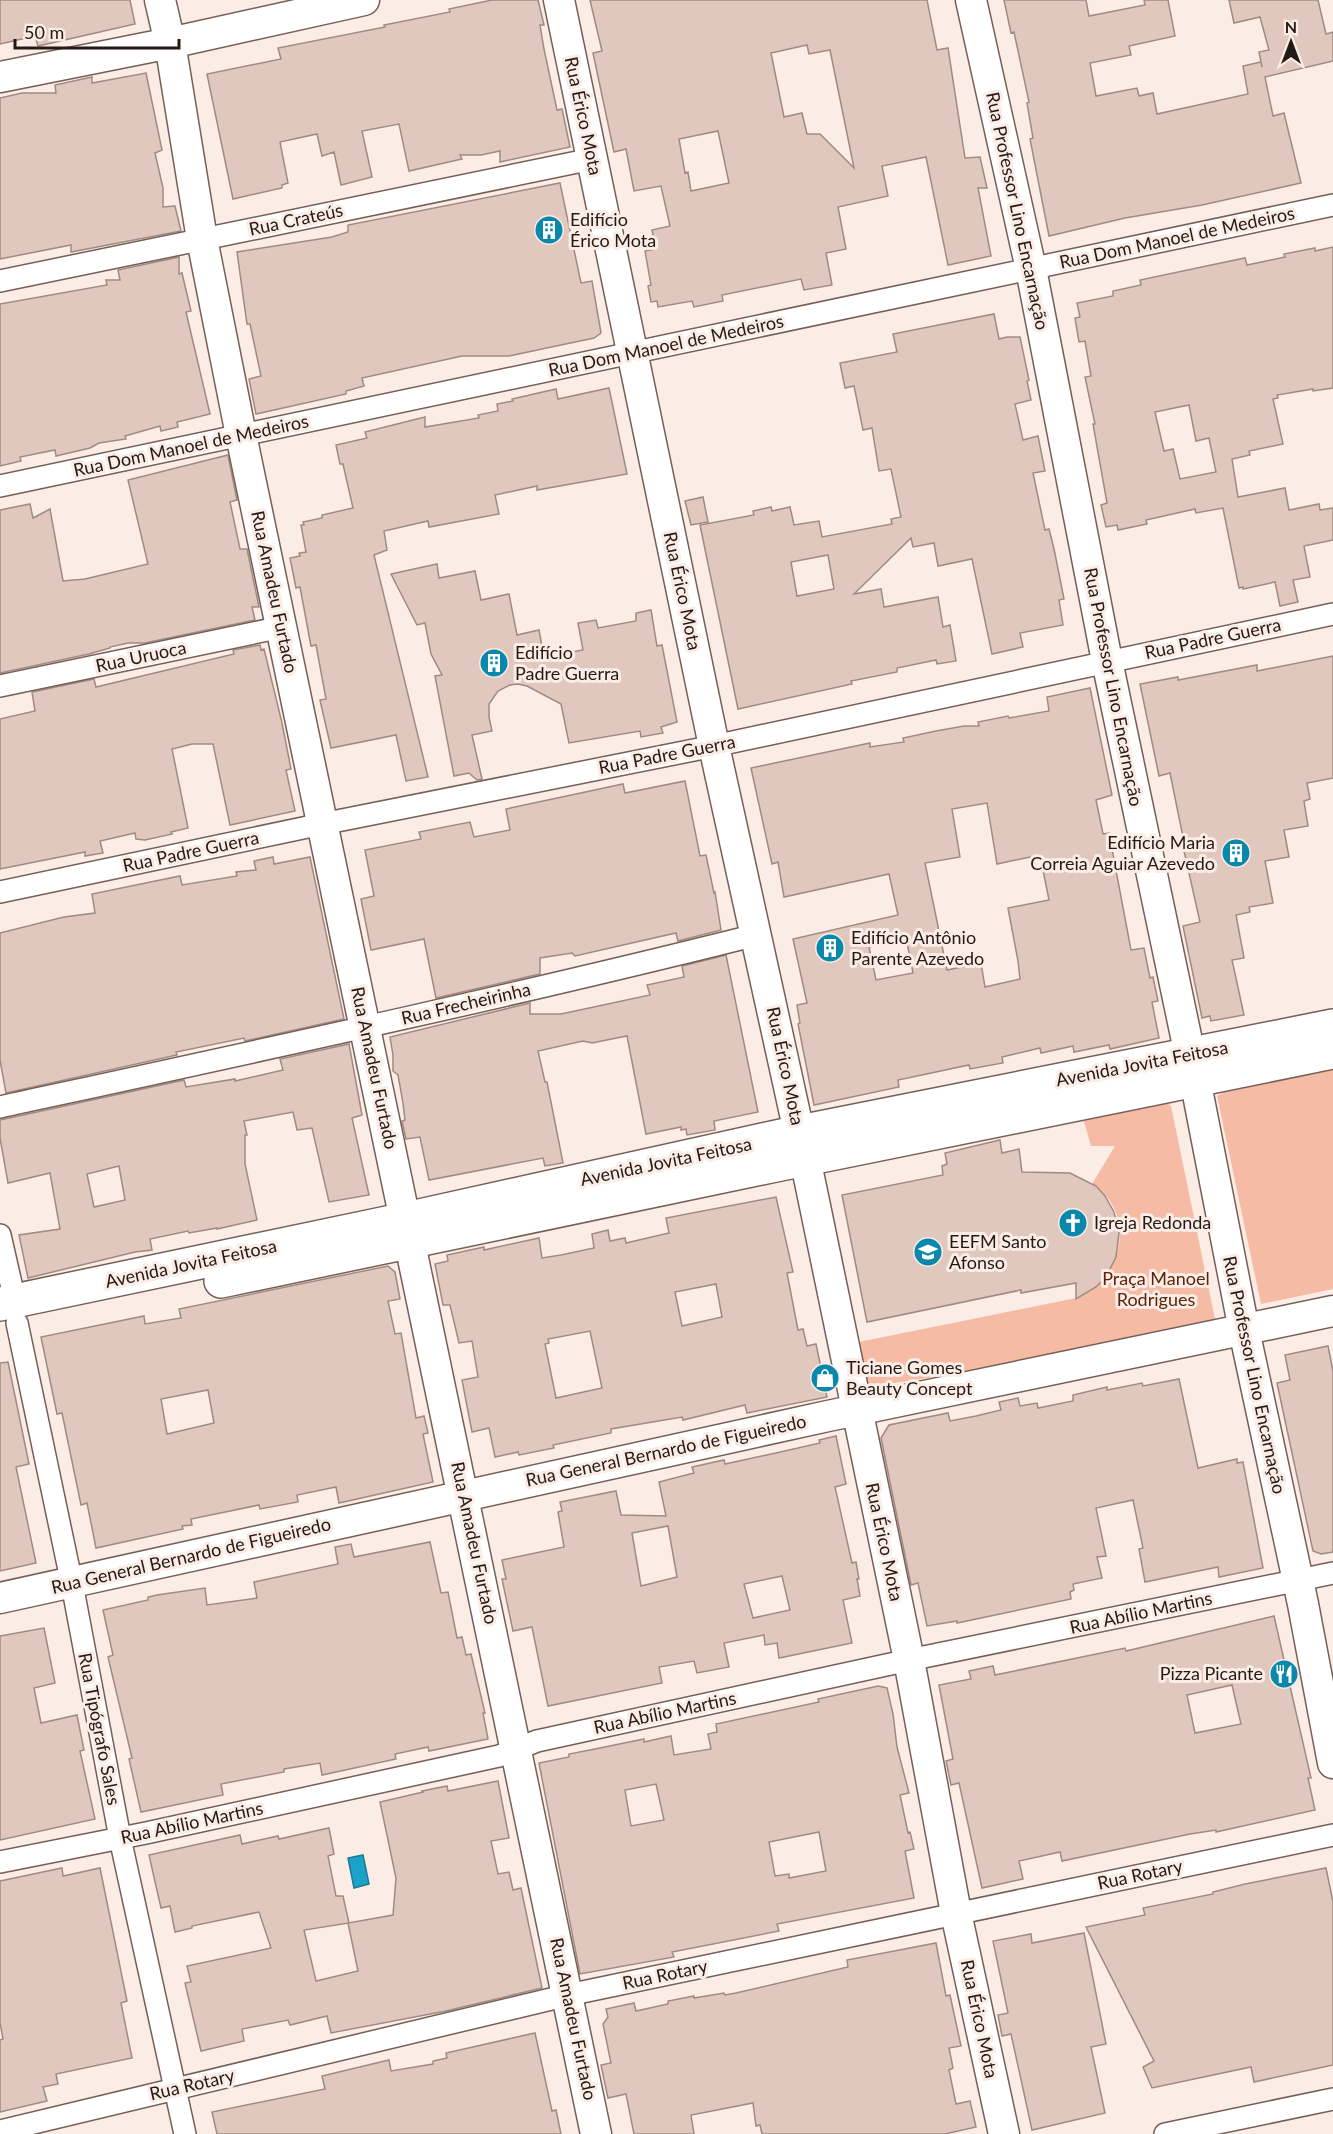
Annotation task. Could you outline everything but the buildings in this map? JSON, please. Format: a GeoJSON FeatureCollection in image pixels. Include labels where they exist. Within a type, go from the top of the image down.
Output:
{"type":"FeatureCollection","features":[{"type":"Feature","properties":{"kind":"main road","name":"Avenida Jovita Feitosa"},"geometry":{"type":"LineString","coordinates":[[8,1314],[802,1146],[1192,1067],[1333,1026]]}},
{"type":"Feature","properties":{"kind":"main road","name":"Avenida Jovita Feitosa"},"geometry":{"type":"LineString","coordinates":[[1192,1067],[1333,1052]]}},
{"type":"Feature","properties":{"kind":"street","name":"Rua Amadeu Furtado"},"geometry":{"type":"LineString","coordinates":[[160,0],[170,43],[202,239],[241,435],[596,2134]]}},
{"type":"Feature","properties":{"kind":"street"},"geometry":{"type":"LineString","coordinates":[[0,77],[170,43],[364,0]]}},
{"type":"Feature","properties":{"kind":"street","name":"Rua Érico Mota"},"geometry":{"type":"LineString","coordinates":[[559,0],[714,746],[802,1146],[909,1660],[956,1913],[1004,2134]]}},
{"type":"Feature","properties":{"kind":"street","name":"Rua Professor Lino Encarnação"},"geometry":{"type":"LineString","coordinates":[[971,0],[1031,269],[1107,662],[1192,1067],[1333,1763]]}},
{"type":"Feature","properties":{"kind":"street","name":"Rua Crateús"},"geometry":{"type":"LineString","coordinates":[[0,281],[592,159]]}},
{"type":"Feature","properties":{"kind":"street","name":"Rua Dom Manoel de Medeiros"},"geometry":{"type":"LineString","coordinates":[[0,486],[1333,205]]}},
{"type":"Feature","properties":{"kind":"street","name":"Rua Padre Guerra"},"geometry":{"type":"LineString","coordinates":[[0,892],[322,824],[714,746],[1333,614]]}},
{"type":"Feature","properties":{"kind":"street","name":"Rua Uruoca"},"geometry":{"type":"LineString","coordinates":[[0,686],[282,627]]}},
{"type":"Feature","properties":{"kind":"street","name":"Rua Frecheirinha"},"geometry":{"type":"LineString","coordinates":[[0,1107],[600,974],[756,935]]}},
{"type":"Feature","properties":{"kind":"street","name":"Rua Tipógrafo Sales"},"geometry":{"type":"LineString","coordinates":[[0,1235],[8,1314],[72,1584],[120,1838],[185,2134]]}},
{"type":"Feature","properties":{"kind":"street","name":"Rua General Bernardo de Figueiredo"},"geometry":{"type":"LineString","coordinates":[[0,1598],[857,1410],[1333,1311]]}},
{"type":"Feature","properties":{"kind":"street","name":"Rua Abílio Martins"},"geometry":{"type":"LineString","coordinates":[[0,1862],[499,1756],[537,1741],[909,1660],[1333,1573]]}},
{"type":"Feature","properties":{"kind":"street","name":"Rua Rotary"},"geometry":{"type":"LineString","coordinates":[[0,2131],[568,1995],[1333,1834]]}},
{"type":"Feature","properties":{"kind":"street"},"geometry":{"type":"LineString","coordinates":[[1165,2134],[1333,2099]]}},
{"type":"Feature","properties":{"kind":"green space"},"geometry":{"type":"Polygon","coordinates":[[[1333,1070],[1333,1289],[1261,1304],[1217,1096],[1224,1092],[1333,1070]]]}},
{"type":"Feature","properties":{"kind":"green space","name":"Praça Manoel Rodrigues"},"geometry":{"type":"Polygon","coordinates":[[[1164,1100],[1171,1106],[1216,1324],[1024,1363],[868,1387],[859,1342],[1076,1298],[1092,1289],[1105,1276],[1114,1261],[1119,1245],[1120,1228],[1116,1211],[1106,1196],[1092,1184],[1115,1146],[1091,1146],[1083,1118],[1164,1100]]]}},
{"type":"Feature","properties":{"kind":"water"},"geometry":{"type":"Polygon","coordinates":[[[363,1855],[369,1884],[354,1888],[348,1858],[363,1855]]]}},
{"type":"Feature","properties":{"kind":"place","name":"Edifício Érico Mota"},"geometry":{"type":"Point","coordinates":[549,230]}},
{"type":"Feature","properties":{"kind":"place","name":"Edifício Padre Guerra"},"geometry":{"type":"Point","coordinates":[494,663]}},
{"type":"Feature","properties":{"kind":"place","name":"Edifício Maria Correia Aguiar Azevedo"},"geometry":{"type":"Point","coordinates":[1236,853]}},
{"type":"Feature","properties":{"kind":"place","name":"Edifício Antônio Parente Azevedo"},"geometry":{"type":"Point","coordinates":[830,948]}},
{"type":"Feature","properties":{"kind":"place","name":"Igreja Redonda"},"geometry":{"type":"Point","coordinates":[1073,1223]}},
{"type":"Feature","properties":{"kind":"place","name":"EEFM Santo Afonso"},"geometry":{"type":"Point","coordinates":[928,1252]}},
{"type":"Feature","properties":{"kind":"place","name":"Ticiane Gomes Beauty Concept"},"geometry":{"type":"Point","coordinates":[825,1378]}},
{"type":"Feature","properties":{"kind":"place","name":"Pizza Picante"},"geometry":{"type":"Point","coordinates":[1284,1674]}}]}
